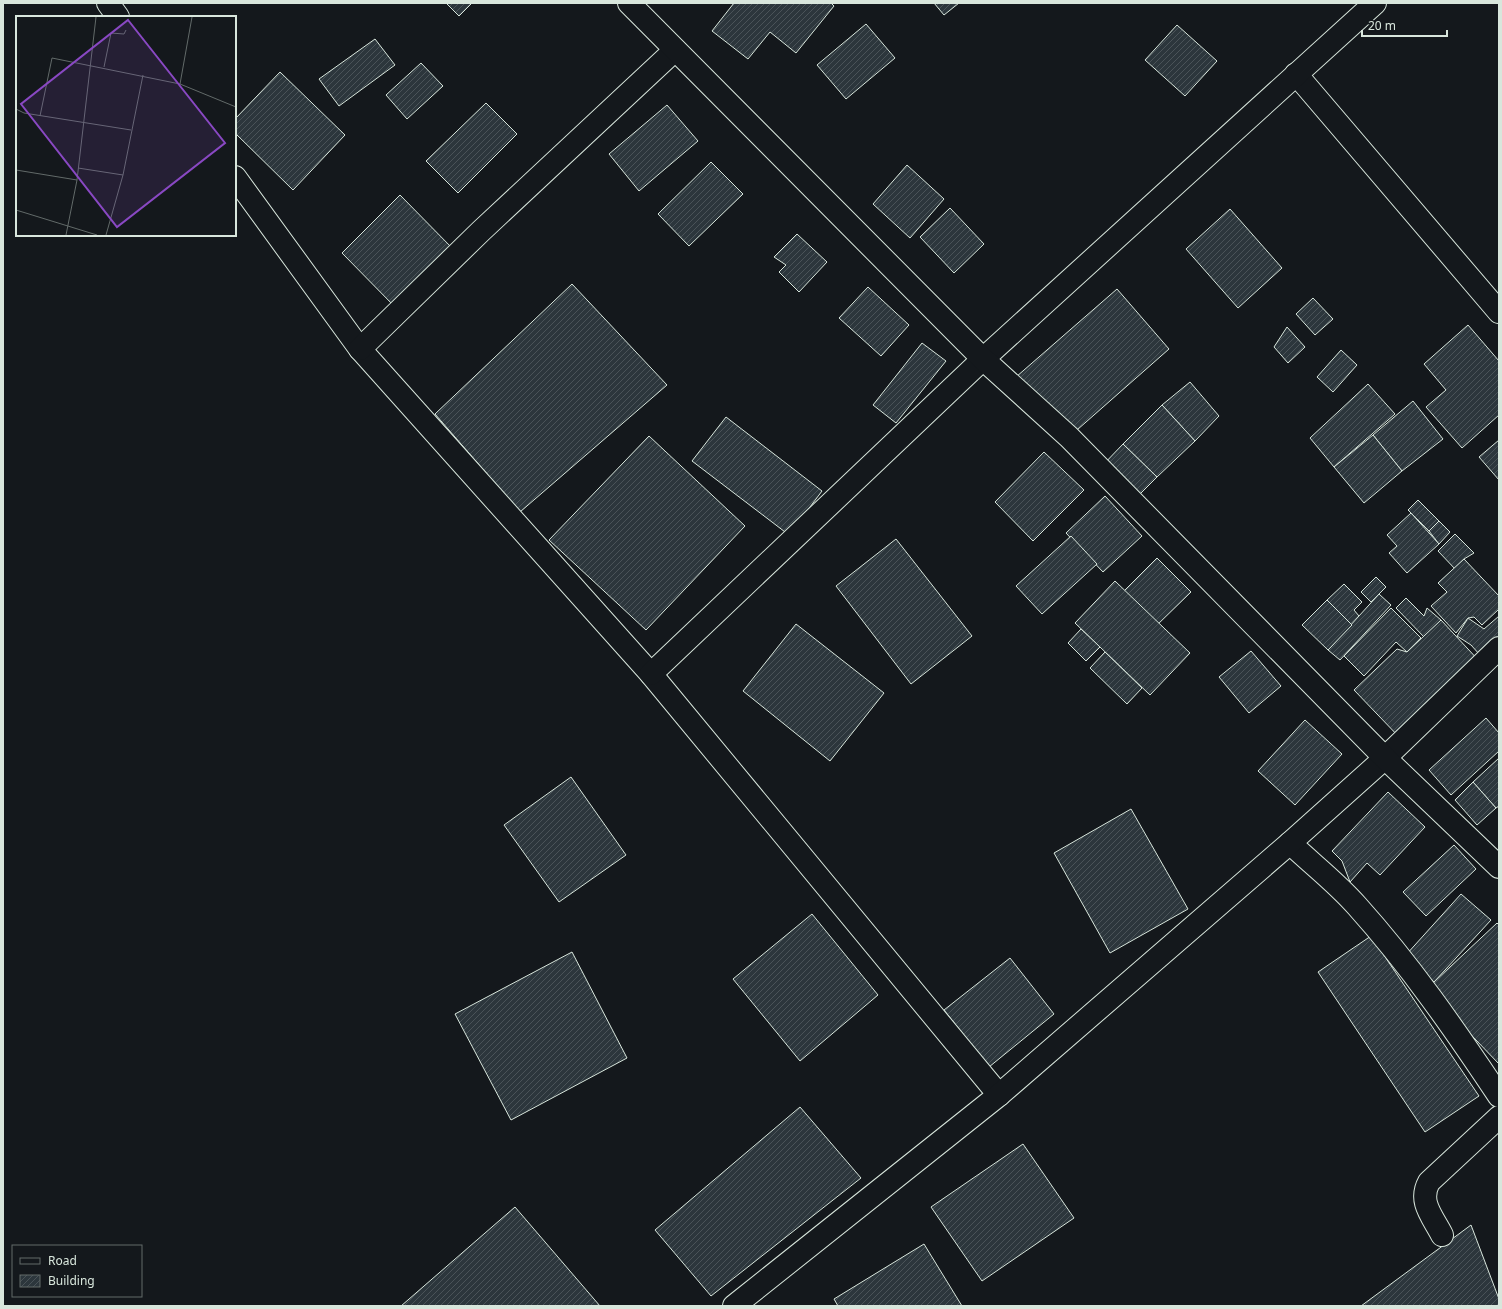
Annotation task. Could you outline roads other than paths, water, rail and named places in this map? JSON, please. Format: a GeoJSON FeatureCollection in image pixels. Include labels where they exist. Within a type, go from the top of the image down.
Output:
{"type":"FeatureCollection","features":[{"type":"Feature","properties":{"kind":"street"},"geometry":{"type":"LineString","coordinates":[[108,3],[117,16]]}},
{"type":"Feature","properties":{"kind":"street"},"geometry":{"type":"LineString","coordinates":[[628,3],[983,359],[1069,437],[1385,758],[1499,867]]}},
{"type":"Feature","properties":{"kind":"street"},"geometry":{"type":"LineString","coordinates":[[651,674],[983,359],[1375,3]]}},
{"type":"Feature","properties":{"kind":"street"},"geometry":{"type":"LineString","coordinates":[[360,349],[481,231],[675,50]]}},
{"type":"Feature","properties":{"kind":"street"},"geometry":{"type":"LineString","coordinates":[[1296,74],[1499,312]]}},
{"type":"Feature","properties":{"kind":"street"},"geometry":{"type":"LineString","coordinates":[[236,178],[360,349],[651,674],[999,1095]]}},
{"type":"Feature","properties":{"kind":"street"},"geometry":{"type":"LineString","coordinates":[[734,1306],[999,1095],[1290,843],[1385,758],[1499,648]]}},
{"type":"Feature","properties":{"kind":"street"},"geometry":{"type":"LineString","coordinates":[[1290,843],[1356,905],[1393,949],[1435,1002],[1499,1096]]}},
{"type":"Feature","properties":{"kind":"street"},"geometry":{"type":"LineString","coordinates":[[1442,1235],[1424,1199],[1425,1190],[1429,1182],[1499,1117]]}}]}
